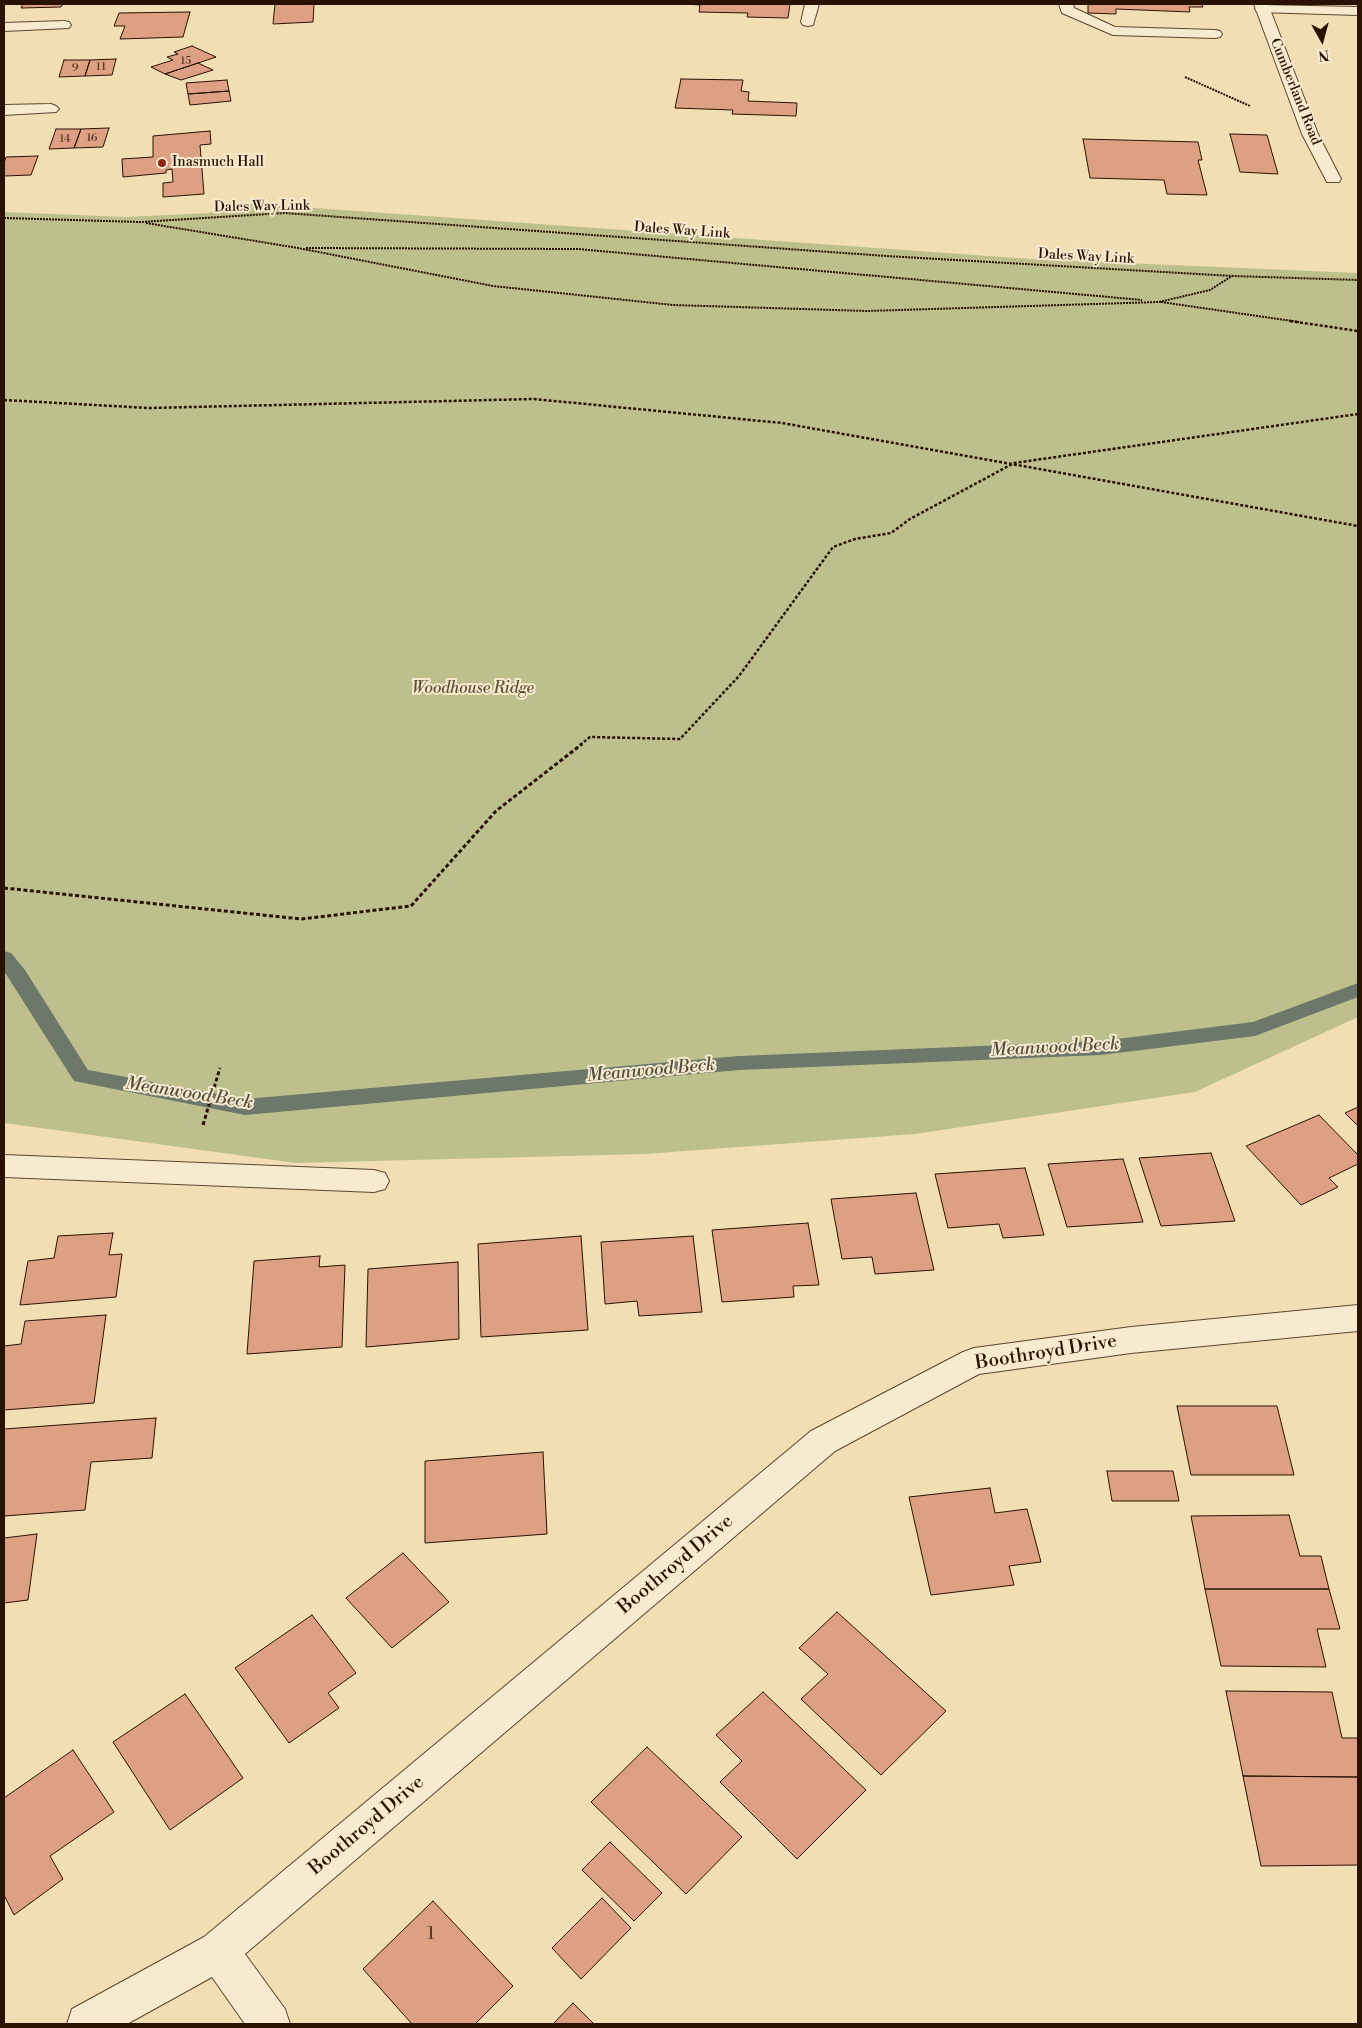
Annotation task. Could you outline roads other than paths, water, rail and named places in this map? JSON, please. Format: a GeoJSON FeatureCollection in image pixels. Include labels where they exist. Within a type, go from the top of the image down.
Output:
{"type":"FeatureCollection","features":[{"type":"Feature","properties":{"kind":"street"},"geometry":{"type":"LineString","coordinates":[[808,22],[812,4]]}},
{"type":"Feature","properties":{"kind":"street"},"geometry":{"type":"LineString","coordinates":[[1066,4],[1067,10],[1113,31],[1215,34]]}},
{"type":"Feature","properties":{"kind":"street"},"geometry":{"type":"LineString","coordinates":[[1262,6],[1358,11]]}},
{"type":"Feature","properties":{"kind":"street","name":"Cumberland Road"},"geometry":{"type":"LineString","coordinates":[[1262,6],[1310,134],[1333,179]]}},
{"type":"Feature","properties":{"kind":"street"},"geometry":{"type":"LineString","coordinates":[[4,27],[64,25]]}},
{"type":"Feature","properties":{"kind":"street"},"geometry":{"type":"LineString","coordinates":[[4,110],[51,110]]}},
{"type":"Feature","properties":{"kind":"street"},"geometry":{"type":"LineString","coordinates":[[4,1166],[374,1181]]}},
{"type":"Feature","properties":{"kind":"street","name":"Boothroyd Drive"},"geometry":{"type":"LineString","coordinates":[[87,2024],[218,1951],[823,1442],[974,1361],[1130,1340],[1358,1318]]}},
{"type":"Feature","properties":{"kind":"street"},"geometry":{"type":"LineString","coordinates":[[218,1951],[270,2024]]}},
{"type":"Feature","properties":{"kind":"waterway","name":"Meanwood Beck"},"geometry":{"type":"LineString","coordinates":[[4,958],[18,975],[81,1076],[245,1107],[739,1063],[1101,1048],[1255,1029],[1358,990]]}},
{"type":"Feature","properties":{"kind":"place","name":"Inasmuch Hall"},"geometry":{"type":"Point","coordinates":[162,163]}},
{"type":"Feature","properties":{"kind":"park label","name":"Woodhouse Ridge"},"geometry":{"type":"Point","coordinates":[473,689]}}]}
